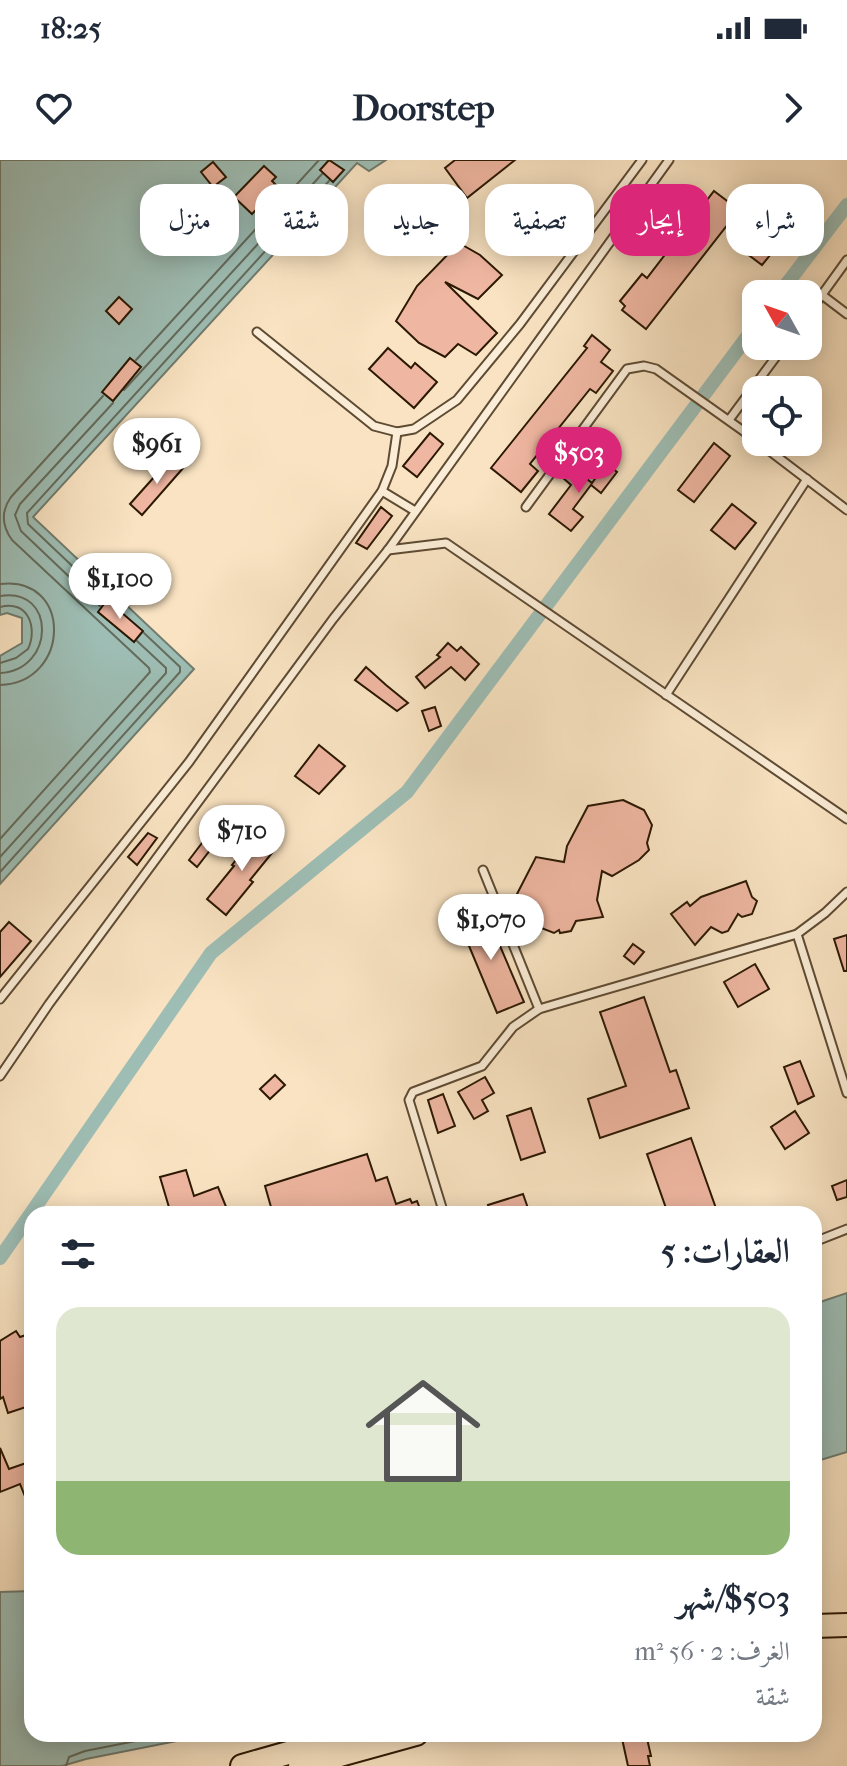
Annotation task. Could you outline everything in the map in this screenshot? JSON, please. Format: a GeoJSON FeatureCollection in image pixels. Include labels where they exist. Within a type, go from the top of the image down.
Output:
{"type":"FeatureCollection","features":[{"type":"Feature","properties":{"kind":"highway"},"geometry":{"type":"LineString","coordinates":[[822,1626],[847,1625]]}},
{"type":"Feature","properties":{"kind":"highway"},"geometry":{"type":"LineString","coordinates":[[822,1641],[847,1639]]}},
{"type":"Feature","properties":{"kind":"highway"},"geometry":{"type":"LineString","coordinates":[[242,1766],[327,1742]]}},
{"type":"Feature","properties":{"kind":"highway"},"geometry":{"type":"LineString","coordinates":[[300,1766],[387,1742]]}},
{"type":"Feature","properties":{"kind":"lane"},"geometry":{"type":"LineString","coordinates":[[257,332],[374,426],[397,432],[414,429],[457,400],[520,324],[642,160]]}},
{"type":"Feature","properties":{"kind":"lane"},"geometry":{"type":"LineString","coordinates":[[0,1076],[58,991],[333,619],[388,550],[669,160]]}},
{"type":"Feature","properties":{"kind":"lane"},"geometry":{"type":"LineString","coordinates":[[847,260],[822,295],[847,314]]}},
{"type":"Feature","properties":{"kind":"lane"},"geometry":{"type":"LineString","coordinates":[[729,420],[774,360]]}},
{"type":"Feature","properties":{"kind":"lane"},"geometry":{"type":"LineString","coordinates":[[526,507],[627,369],[644,366],[656,369],[742,430]]}},
{"type":"Feature","properties":{"kind":"lane"},"geometry":{"type":"LineString","coordinates":[[0,999],[189,762],[382,491],[392,466],[397,432]]}},
{"type":"Feature","properties":{"kind":"lane"},"geometry":{"type":"LineString","coordinates":[[777,456],[847,510]]}},
{"type":"Feature","properties":{"kind":"lane"},"geometry":{"type":"LineString","coordinates":[[666,695],[807,479]]}},
{"type":"Feature","properties":{"kind":"lane"},"geometry":{"type":"LineString","coordinates":[[382,491],[415,511]]}},
{"type":"Feature","properties":{"kind":"lane"},"geometry":{"type":"LineString","coordinates":[[388,550],[446,543],[847,819]]}},
{"type":"Feature","properties":{"kind":"lane"},"geometry":{"type":"LineString","coordinates":[[483,870],[539,1009]]}},
{"type":"Feature","properties":{"kind":"lane"},"geometry":{"type":"LineString","coordinates":[[442,1206],[409,1100],[413,1092],[482,1066],[513,1027],[539,1009],[797,934],[847,892]]}},
{"type":"Feature","properties":{"kind":"lane"},"geometry":{"type":"LineString","coordinates":[[797,934],[847,1093]]}},
{"type":"Feature","properties":{"kind":"lane"},"geometry":{"type":"LineString","coordinates":[[822,1239],[847,1229]]}},
{"type":"Feature","properties":{"kind":"water"},"geometry":{"type":"Polygon","coordinates":[[[0,160],[386,160],[369,171],[357,163],[338,184],[255,184],[255,256],[272,256],[33,517],[194,669],[0,884],[0,656],[22,643],[22,618],[7,613],[0,615],[0,160]]]}},
{"type":"Feature","properties":{"kind":"water"},"geometry":{"type":"Polygon","coordinates":[[[847,1293],[847,1452],[822,1460],[822,1301],[847,1293]]]}},
{"type":"Feature","properties":{"kind":"water"},"geometry":{"type":"Polygon","coordinates":[[[24,1591],[24,1742],[172,1742],[62,1766],[0,1766],[0,1592],[24,1591]]]}},
{"type":"Feature","properties":{"kind":"building"},"geometry":{"type":"Polygon","coordinates":[[[329,160],[344,170],[333,182],[320,170],[329,160]]]}},
{"type":"Feature","properties":{"kind":"building"},"geometry":{"type":"Polygon","coordinates":[[[455,160],[515,160],[469,196],[469,184],[457,184],[445,168],[455,160]]]}},
{"type":"Feature","properties":{"kind":"building"},"geometry":{"type":"Polygon","coordinates":[[[213,162],[226,177],[217,184],[211,184],[201,172],[213,162]]]}},
{"type":"Feature","properties":{"kind":"building"},"geometry":{"type":"Polygon","coordinates":[[[264,166],[276,177],[272,181],[275,184],[255,184],[255,211],[252,214],[239,202],[239,192],[264,166]]]}},
{"type":"Feature","properties":{"kind":"building"},"geometry":{"type":"Polygon","coordinates":[[[714,191],[726,200],[726,227],[710,247],[710,196],[714,191]]]}},
{"type":"Feature","properties":{"kind":"building"},"geometry":{"type":"Polygon","coordinates":[[[469,249],[480,255],[502,275],[478,299],[445,282],[497,333],[476,355],[458,344],[445,357],[419,343],[396,321],[417,286],[446,256],[469,256],[469,249]]]}},
{"type":"Feature","properties":{"kind":"building"},"geometry":{"type":"Polygon","coordinates":[[[664,256],[703,256],[646,329],[622,310],[625,306],[620,301],[642,274],[647,278],[664,256]]]}},
{"type":"Feature","properties":{"kind":"building"},"geometry":{"type":"Polygon","coordinates":[[[750,256],[769,256],[762,265],[750,256]]]}},
{"type":"Feature","properties":{"kind":"building"},"geometry":{"type":"Polygon","coordinates":[[[119,297],[132,309],[119,324],[106,311],[119,297]]]}},
{"type":"Feature","properties":{"kind":"building"},"geometry":{"type":"Polygon","coordinates":[[[592,335],[610,350],[601,362],[613,371],[596,393],[590,389],[530,464],[538,471],[521,492],[491,468],[587,348],[584,346],[592,335]]]}},
{"type":"Feature","properties":{"kind":"building"},"geometry":{"type":"Polygon","coordinates":[[[388,348],[411,368],[415,363],[437,382],[414,408],[369,369],[388,348]]]}},
{"type":"Feature","properties":{"kind":"building"},"geometry":{"type":"Polygon","coordinates":[[[130,358],[141,367],[113,401],[102,392],[130,358]]]}},
{"type":"Feature","properties":{"kind":"building"},"geometry":{"type":"Polygon","coordinates":[[[430,433],[443,444],[417,477],[403,466],[430,433]]]}},
{"type":"Feature","properties":{"kind":"building"},"geometry":{"type":"Polygon","coordinates":[[[714,443],[730,456],[694,502],[678,490],[714,443]]]}},
{"type":"Feature","properties":{"kind":"building"},"geometry":{"type":"Polygon","coordinates":[[[172,457],[184,467],[142,515],[130,504],[172,457]]]}},
{"type":"Feature","properties":{"kind":"building"},"geometry":{"type":"Polygon","coordinates":[[[606,463],[617,472],[601,493],[591,485],[573,509],[583,517],[571,531],[549,514],[571,485],[563,478],[572,467],[592,483],[606,463]]]}},
{"type":"Feature","properties":{"kind":"building"},"geometry":{"type":"Polygon","coordinates":[[[732,504],[756,523],[735,549],[711,530],[732,504]]]}},
{"type":"Feature","properties":{"kind":"building"},"geometry":{"type":"Polygon","coordinates":[[[381,507],[392,516],[367,549],[356,543],[381,507]]]}},
{"type":"Feature","properties":{"kind":"building"},"geometry":{"type":"Polygon","coordinates":[[[107,600],[143,631],[134,642],[98,612],[107,600]]]}},
{"type":"Feature","properties":{"kind":"building"},"geometry":{"type":"Polygon","coordinates":[[[448,643],[457,651],[461,647],[479,664],[465,680],[451,667],[425,688],[416,677],[440,657],[437,655],[448,643]]]}},
{"type":"Feature","properties":{"kind":"building"},"geometry":{"type":"Polygon","coordinates":[[[366,667],[408,703],[397,711],[355,680],[366,667]]]}},
{"type":"Feature","properties":{"kind":"building"},"geometry":{"type":"Polygon","coordinates":[[[435,707],[441,726],[429,731],[422,711],[435,707]]]}},
{"type":"Feature","properties":{"kind":"building"},"geometry":{"type":"Polygon","coordinates":[[[319,745],[345,766],[319,794],[295,776],[319,745]]]}},
{"type":"Feature","properties":{"kind":"building"},"geometry":{"type":"Polygon","coordinates":[[[623,800],[644,810],[652,825],[647,843],[649,850],[639,860],[612,876],[602,871],[597,900],[603,917],[576,921],[571,931],[560,933],[559,930],[554,933],[536,926],[517,894],[536,857],[564,862],[567,846],[588,806],[623,800]]]}},
{"type":"Feature","properties":{"kind":"building"},"geometry":{"type":"Polygon","coordinates":[[[256,830],[276,848],[226,915],[207,899],[234,866],[248,845],[245,843],[256,830]]]}},
{"type":"Feature","properties":{"kind":"building"},"geometry":{"type":"Polygon","coordinates":[[[148,833],[157,838],[137,865],[128,857],[148,833]]]}},
{"type":"Feature","properties":{"kind":"building"},"geometry":{"type":"Polygon","coordinates":[[[205,839],[214,845],[197,867],[189,860],[205,839]]]}},
{"type":"Feature","properties":{"kind":"building"},"geometry":{"type":"Polygon","coordinates":[[[746,881],[752,897],[757,901],[752,914],[742,917],[738,914],[728,931],[722,933],[711,927],[695,945],[671,914],[687,902],[690,906],[701,897],[746,881]]]}},
{"type":"Feature","properties":{"kind":"building"},"geometry":{"type":"Polygon","coordinates":[[[485,911],[524,1002],[497,1013],[459,922],[485,911]]]}},
{"type":"Feature","properties":{"kind":"building"},"geometry":{"type":"Polygon","coordinates":[[[9,922],[31,941],[0,977],[0,932],[9,922]]]}},
{"type":"Feature","properties":{"kind":"building"},"geometry":{"type":"Polygon","coordinates":[[[847,935],[847,971],[844,971],[834,939],[847,935]]]}},
{"type":"Feature","properties":{"kind":"building"},"geometry":{"type":"Polygon","coordinates":[[[633,944],[644,952],[634,964],[624,956],[633,944]]]}},
{"type":"Feature","properties":{"kind":"building"},"geometry":{"type":"Polygon","coordinates":[[[755,964],[769,989],[738,1007],[724,982],[755,964]]]}},
{"type":"Feature","properties":{"kind":"building"},"geometry":{"type":"Polygon","coordinates":[[[644,997],[670,1072],[676,1070],[689,1108],[600,1138],[588,1099],[626,1086],[600,1012],[644,997]]]}},
{"type":"Feature","properties":{"kind":"building"},"geometry":{"type":"Polygon","coordinates":[[[800,1061],[814,1096],[798,1104],[784,1067],[800,1061]]]}},
{"type":"Feature","properties":{"kind":"building"},"geometry":{"type":"Polygon","coordinates":[[[275,1075],[285,1085],[270,1099],[260,1089],[275,1075]]]}},
{"type":"Feature","properties":{"kind":"building"},"geometry":{"type":"Polygon","coordinates":[[[485,1077],[494,1093],[482,1100],[488,1111],[474,1119],[458,1092],[485,1077]]]}},
{"type":"Feature","properties":{"kind":"building"},"geometry":{"type":"Polygon","coordinates":[[[443,1094],[455,1126],[438,1133],[428,1100],[443,1094]]]}},
{"type":"Feature","properties":{"kind":"building"},"geometry":{"type":"Polygon","coordinates":[[[531,1108],[545,1152],[521,1160],[507,1116],[531,1108]]]}},
{"type":"Feature","properties":{"kind":"building"},"geometry":{"type":"Polygon","coordinates":[[[795,1111],[809,1133],[785,1149],[771,1127],[795,1111]]]}},
{"type":"Feature","properties":{"kind":"building"},"geometry":{"type":"Polygon","coordinates":[[[691,1138],[715,1206],[665,1206],[647,1154],[691,1138]]]}},
{"type":"Feature","properties":{"kind":"building"},"geometry":{"type":"Polygon","coordinates":[[[367,1154],[376,1181],[387,1177],[396,1204],[410,1199],[412,1203],[417,1201],[419,1206],[271,1206],[265,1186],[367,1154]]]}},
{"type":"Feature","properties":{"kind":"building"},"geometry":{"type":"Polygon","coordinates":[[[186,1170],[194,1196],[218,1187],[226,1206],[169,1206],[160,1177],[186,1170]]]}},
{"type":"Feature","properties":{"kind":"building"},"geometry":{"type":"Polygon","coordinates":[[[847,1180],[847,1197],[837,1200],[832,1186],[847,1180]]]}},
{"type":"Feature","properties":{"kind":"building"},"geometry":{"type":"Polygon","coordinates":[[[523,1194],[527,1206],[488,1206],[523,1194]]]}},
{"type":"Feature","properties":{"kind":"building"},"geometry":{"type":"Polygon","coordinates":[[[16,1331],[20,1337],[24,1336],[24,1408],[8,1413],[3,1397],[0,1399],[0,1341],[16,1331]]]}},
{"type":"Feature","properties":{"kind":"building"},"geometry":{"type":"Polygon","coordinates":[[[0,1448],[9,1469],[24,1464],[24,1494],[20,1484],[0,1492],[0,1448]]]}},
{"type":"Feature","properties":{"kind":"building"},"geometry":{"type":"Polygon","coordinates":[[[623,1742],[648,1742],[650,1766],[628,1766],[623,1742]]]}},
{"type":"Feature","properties":{"kind":"waterway"},"geometry":{"type":"LineString","coordinates":[[790,280],[847,205]]}},
{"type":"Feature","properties":{"kind":"waterway"},"geometry":{"type":"LineString","coordinates":[[36,1206],[211,953],[407,792],[742,344]]}},
{"type":"Feature","properties":{"kind":"waterway"},"geometry":{"type":"LineString","coordinates":[[0,1258],[24,1223]]}}]}
